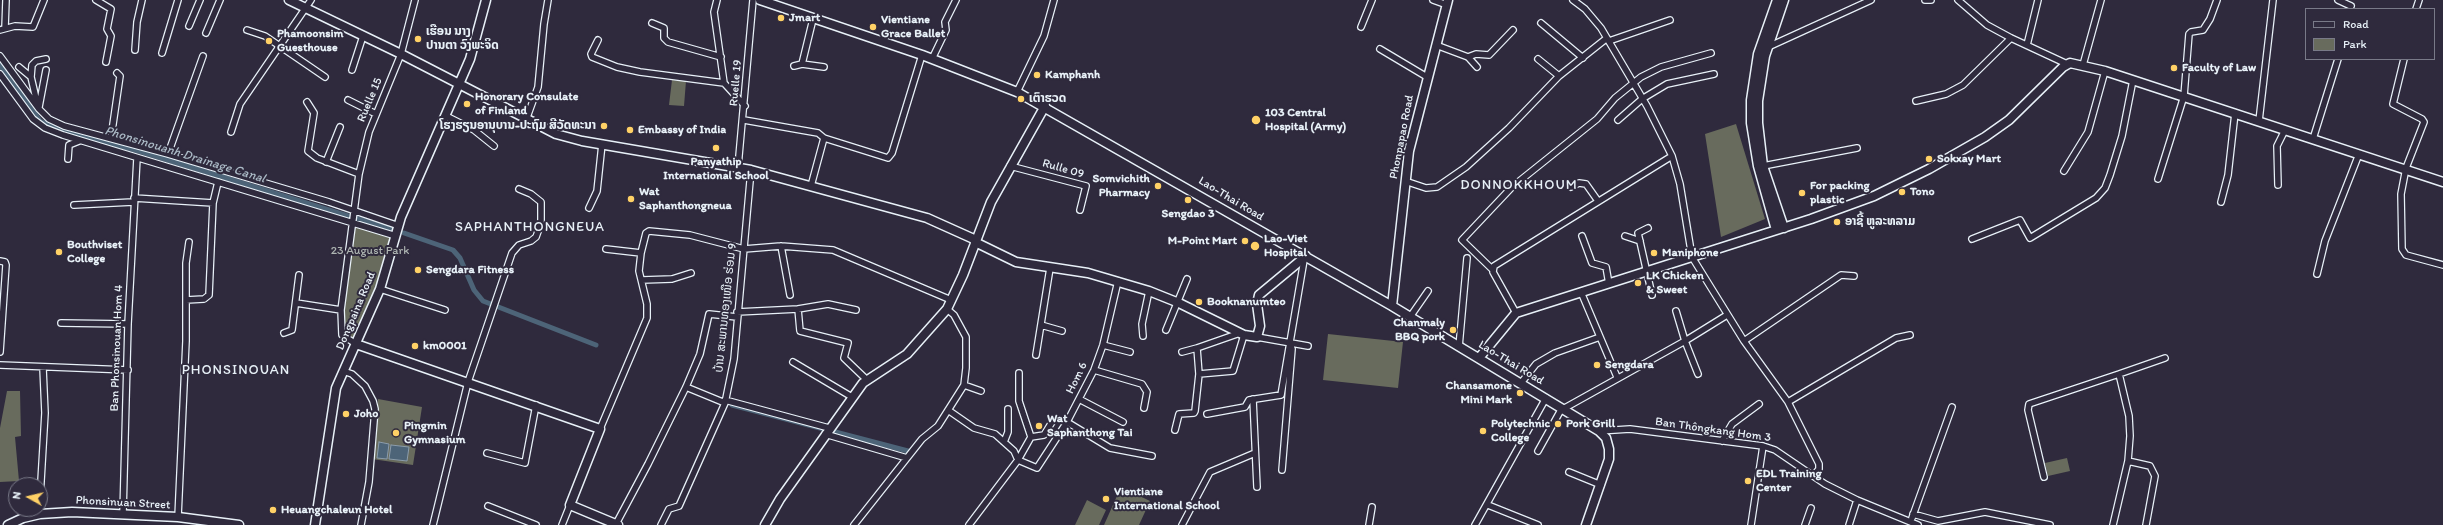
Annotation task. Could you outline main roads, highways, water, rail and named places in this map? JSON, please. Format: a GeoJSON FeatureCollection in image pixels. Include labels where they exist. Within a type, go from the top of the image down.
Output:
{"type":"FeatureCollection","features":[{"type":"Feature","properties":{"kind":"water"},"geometry":{"type":"Polygon","coordinates":[[[379,442],[389,444],[387,459],[377,458],[379,442]]]}},
{"type":"Feature","properties":{"kind":"water"},"geometry":{"type":"Polygon","coordinates":[[[391,445],[409,447],[407,461],[389,459],[391,445]]]}},
{"type":"Feature","properties":{"kind":"waterway","name":"Phonsinouanh Drainage Canal"},"geometry":{"type":"LineString","coordinates":[[0,65],[40,121],[62,131],[139,151],[390,229]]}},
{"type":"Feature","properties":{"kind":"waterway","name":"Phonsinouanh Drainage Canal"},"geometry":{"type":"LineString","coordinates":[[404,233],[453,250],[460,258],[474,290],[483,301],[596,345]]}},
{"type":"Feature","properties":{"kind":"waterway"},"geometry":{"type":"LineString","coordinates":[[732,405],[908,451]]}},
{"type":"Feature","properties":{"kind":"place","name":"Jmart"},"geometry":{"type":"Point","coordinates":[781,18]}},
{"type":"Feature","properties":{"kind":"place","name":"Vientiane Grace Ballet"},"geometry":{"type":"Point","coordinates":[873,27]}},
{"type":"Feature","properties":{"kind":"place","name":"ເຮືອນ ນາງ ປານຕາ ວົງພະຈິດ"},"geometry":{"type":"Point","coordinates":[418,39]}},
{"type":"Feature","properties":{"kind":"place","name":"Phamoonsim Guesthouse"},"geometry":{"type":"Point","coordinates":[269,41]}},
{"type":"Feature","properties":{"kind":"place","name":"Faculty of Law"},"geometry":{"type":"Point","coordinates":[2174,68]}},
{"type":"Feature","properties":{"kind":"place","name":"Kamphanh"},"geometry":{"type":"Point","coordinates":[1037,75]}},
{"type":"Feature","properties":{"kind":"place","name":"ເຕົາຮວດ"},"geometry":{"type":"Point","coordinates":[1021,99]}},
{"type":"Feature","properties":{"kind":"place","name":"Honorary Consulate of Finland"},"geometry":{"type":"Point","coordinates":[467,104]}},
{"type":"Feature","properties":{"kind":"place","name":"103 Central Hospital (Army)"},"geometry":{"type":"Point","coordinates":[1256,120]}},
{"type":"Feature","properties":{"kind":"place","name":"ໂຮງຮຽນອານຸບານ-ປະຖົມ ສີວັດທະນາ"},"geometry":{"type":"Point","coordinates":[604,126]}},
{"type":"Feature","properties":{"kind":"place","name":"Embassy of India"},"geometry":{"type":"Point","coordinates":[630,130]}},
{"type":"Feature","properties":{"kind":"place","name":"Panyathip International School"},"geometry":{"type":"Point","coordinates":[716,148]}},
{"type":"Feature","properties":{"kind":"place","name":"Sokxay Mart"},"geometry":{"type":"Point","coordinates":[1929,159]}},
{"type":"Feature","properties":{"kind":"place","name":"Somvichith Pharmacy"},"geometry":{"type":"Point","coordinates":[1158,186]}},
{"type":"Feature","properties":{"kind":"place","name":"Tono"},"geometry":{"type":"Point","coordinates":[1902,192]}},
{"type":"Feature","properties":{"kind":"place","name":"For packing plastic"},"geometry":{"type":"Point","coordinates":[1802,193]}},
{"type":"Feature","properties":{"kind":"place","name":"Wat Saphanthongneua"},"geometry":{"type":"Point","coordinates":[631,199]}},
{"type":"Feature","properties":{"kind":"place","name":"Sengdao 3"},"geometry":{"type":"Point","coordinates":[1188,200]}},
{"type":"Feature","properties":{"kind":"place","name":"ອາຊີ້ ຫູລະທລາມ"},"geometry":{"type":"Point","coordinates":[1837,222]}},
{"type":"Feature","properties":{"kind":"place","name":"M-Point Mart"},"geometry":{"type":"Point","coordinates":[1245,241]}},
{"type":"Feature","properties":{"kind":"place","name":"Lao-Viet Hospital"},"geometry":{"type":"Point","coordinates":[1255,246]}},
{"type":"Feature","properties":{"kind":"place","name":"Bouthviset College"},"geometry":{"type":"Point","coordinates":[59,252]}},
{"type":"Feature","properties":{"kind":"place","name":"Maniphone"},"geometry":{"type":"Point","coordinates":[1654,253]}},
{"type":"Feature","properties":{"kind":"place","name":"Sengdara Fitness"},"geometry":{"type":"Point","coordinates":[418,270]}},
{"type":"Feature","properties":{"kind":"place","name":"LK Chicken & Sweet"},"geometry":{"type":"Point","coordinates":[1638,283]}},
{"type":"Feature","properties":{"kind":"place","name":"Booknanumteo"},"geometry":{"type":"Point","coordinates":[1199,302]}},
{"type":"Feature","properties":{"kind":"place","name":"Chanmaly BBQ pork"},"geometry":{"type":"Point","coordinates":[1453,330]}},
{"type":"Feature","properties":{"kind":"place","name":"km0001"},"geometry":{"type":"Point","coordinates":[415,346]}},
{"type":"Feature","properties":{"kind":"place","name":"Sengdara"},"geometry":{"type":"Point","coordinates":[1597,365]}},
{"type":"Feature","properties":{"kind":"place","name":"Chansamone Mini Mark"},"geometry":{"type":"Point","coordinates":[1520,393]}},
{"type":"Feature","properties":{"kind":"place","name":"Joho"},"geometry":{"type":"Point","coordinates":[346,414]}},
{"type":"Feature","properties":{"kind":"place","name":"Pork Grill"},"geometry":{"type":"Point","coordinates":[1558,424]}},
{"type":"Feature","properties":{"kind":"place","name":"Wat Saphanthong Tai"},"geometry":{"type":"Point","coordinates":[1039,426]}},
{"type":"Feature","properties":{"kind":"place","name":"Polytechnic College"},"geometry":{"type":"Point","coordinates":[1483,431]}},
{"type":"Feature","properties":{"kind":"place","name":"Pingmin Gymnasium"},"geometry":{"type":"Point","coordinates":[396,433]}},
{"type":"Feature","properties":{"kind":"place","name":"EDL Training Center"},"geometry":{"type":"Point","coordinates":[1748,481]}},
{"type":"Feature","properties":{"kind":"place","name":"Vientiane International School"},"geometry":{"type":"Point","coordinates":[1106,499]}},
{"type":"Feature","properties":{"kind":"place","name":"Heuangchaleun Hotel"},"geometry":{"type":"Point","coordinates":[273,510]}},
{"type":"Feature","properties":{"kind":"district","name":"DONNOKKHOUM"},"geometry":{"type":"Point","coordinates":[1519,185]}},
{"type":"Feature","properties":{"kind":"district","name":"SAPHANTHONGNEUA"},"geometry":{"type":"Point","coordinates":[530,227]}},
{"type":"Feature","properties":{"kind":"district","name":"PHONSINOUAN"},"geometry":{"type":"Point","coordinates":[236,370]}},
{"type":"Feature","properties":{"kind":"park label","name":"23 August Park"},"geometry":{"type":"Point","coordinates":[370,251]}}]}
